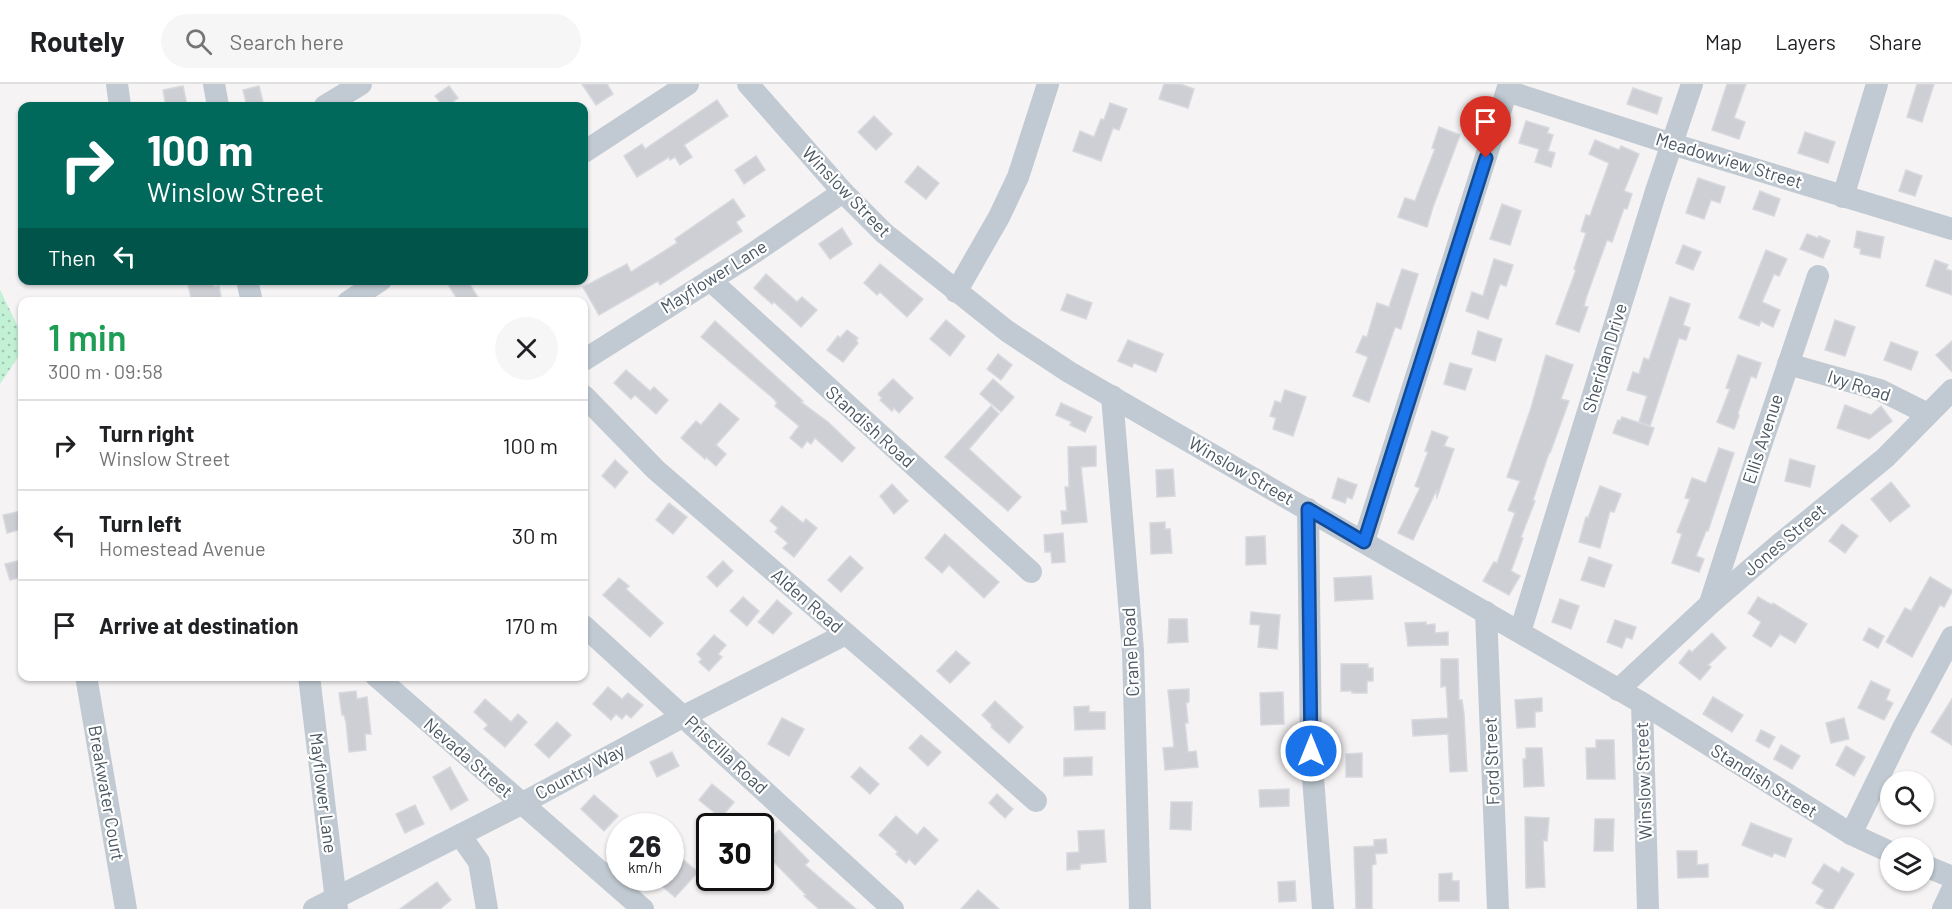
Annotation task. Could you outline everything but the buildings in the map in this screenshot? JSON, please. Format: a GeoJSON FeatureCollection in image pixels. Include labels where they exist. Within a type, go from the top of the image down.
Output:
{"type":"FeatureCollection","features":[{"type":"Feature","properties":{"kind":"street"},"geometry":{"type":"LineString","coordinates":[[117,84],[119,102]]}},
{"type":"Feature","properties":{"kind":"street"},"geometry":{"type":"LineString","coordinates":[[214,84],[217,102]]}},
{"type":"Feature","properties":{"kind":"street"},"geometry":{"type":"LineString","coordinates":[[332,102],[361,84]]}},
{"type":"Feature","properties":{"kind":"street"},"geometry":{"type":"LineString","coordinates":[[588,149],[688,84]]}},
{"type":"Feature","properties":{"kind":"street","name":"Winslow Street"},"geometry":{"type":"LineString","coordinates":[[748,84],[843,192],[884,233],[1007,331],[1070,372],[1642,703],[1648,909]]}},
{"type":"Feature","properties":{"kind":"street"},"geometry":{"type":"LineString","coordinates":[[956,292],[999,217],[1018,177],[1048,84]]}},
{"type":"Feature","properties":{"kind":"street","name":"Sheridan Drive"},"geometry":{"type":"LineString","coordinates":[[1520,632],[1692,84]]}},
{"type":"Feature","properties":{"kind":"street"},"geometry":{"type":"LineString","coordinates":[[1843,197],[1876,84]]}},
{"type":"Feature","properties":{"kind":"street"},"geometry":{"type":"LineString","coordinates":[[1364,542],[1508,87]]}},
{"type":"Feature","properties":{"kind":"street","name":"Meadowview Street"},"geometry":{"type":"LineString","coordinates":[[1508,87],[1672,144],[1952,230]]}},
{"type":"Feature","properties":{"kind":"street","name":"Mayflower Lane"},"geometry":{"type":"LineString","coordinates":[[588,357],[843,192]]}},
{"type":"Feature","properties":{"kind":"street","name":"Ellis Avenue"},"geometry":{"type":"LineString","coordinates":[[1710,604],[1818,276]]}},
{"type":"Feature","properties":{"kind":"street","name":"Standish Road"},"geometry":{"type":"LineString","coordinates":[[710,280],[1031,572]]}},
{"type":"Feature","properties":{"kind":"street"},"geometry":{"type":"LineString","coordinates":[[356,297],[374,285]]}},
{"type":"Feature","properties":{"kind":"street","name":"Ivy Road"},"geometry":{"type":"LineString","coordinates":[[1788,364],[1880,390],[1928,414]]}},
{"type":"Feature","properties":{"kind":"street","name":"Jones Street"},"geometry":{"type":"LineString","coordinates":[[1618,690],[1710,604],[1885,458],[1952,390]]}},
{"type":"Feature","properties":{"kind":"street","name":"Crane Road"},"geometry":{"type":"LineString","coordinates":[[1112,396],[1133,651],[1140,909]]}},
{"type":"Feature","properties":{"kind":"street","name":"Alden Road"},"geometry":{"type":"LineString","coordinates":[[588,400],[656,471],[1036,801]]}},
{"type":"Feature","properties":{"kind":"street"},"geometry":{"type":"LineString","coordinates":[[1308,509],[1311,751],[1323,909]]}},
{"type":"Feature","properties":{"kind":"street","name":"Ford Street"},"geometry":{"type":"LineString","coordinates":[[1486,612],[1498,909]]}},
{"type":"Feature","properties":{"kind":"street","name":"Priscilla Road"},"geometry":{"type":"LineString","coordinates":[[588,630],[893,909]]}},
{"type":"Feature","properties":{"kind":"street","name":"Country Way"},"geometry":{"type":"LineString","coordinates":[[314,909],[337,903],[460,834],[846,634]]}},
{"type":"Feature","properties":{"kind":"street"},"geometry":{"type":"LineString","coordinates":[[1851,834],[1903,728],[1952,637]]}},
{"type":"Feature","properties":{"kind":"street","name":"Breakwater Court"},"geometry":{"type":"LineString","coordinates":[[87,681],[126,909]]}},
{"type":"Feature","properties":{"kind":"street","name":"Mayflower Lane"},"geometry":{"type":"LineString","coordinates":[[310,681],[337,903]]}},
{"type":"Feature","properties":{"kind":"street","name":"Nevada Street"},"geometry":{"type":"LineString","coordinates":[[382,681],[643,909]]}},
{"type":"Feature","properties":{"kind":"street","name":"Standish Street"},"geometry":{"type":"LineString","coordinates":[[1642,703],[1851,834],[1880,847]]}},
{"type":"Feature","properties":{"kind":"street"},"geometry":{"type":"LineString","coordinates":[[460,834],[479,861],[487,909]]}},
{"type":"Feature","properties":{"kind":"street"},"geometry":{"type":"LineString","coordinates":[[1934,870],[1952,877]]}},
{"type":"Feature","properties":{"kind":"street"},"geometry":{"type":"LineString","coordinates":[[1943,909],[1952,890]]}},
{"type":"Feature","properties":{"kind":"green space"},"geometry":{"type":"Polygon","coordinates":[[[0,290],[18,327],[18,357],[0,384],[0,290]]]}},
{"type":"Feature","properties":{"kind":"route"},"geometry":{"type":"LineString","coordinates":[[1311,751],[1308,509],[1364,542],[1486,158]]}}]}
